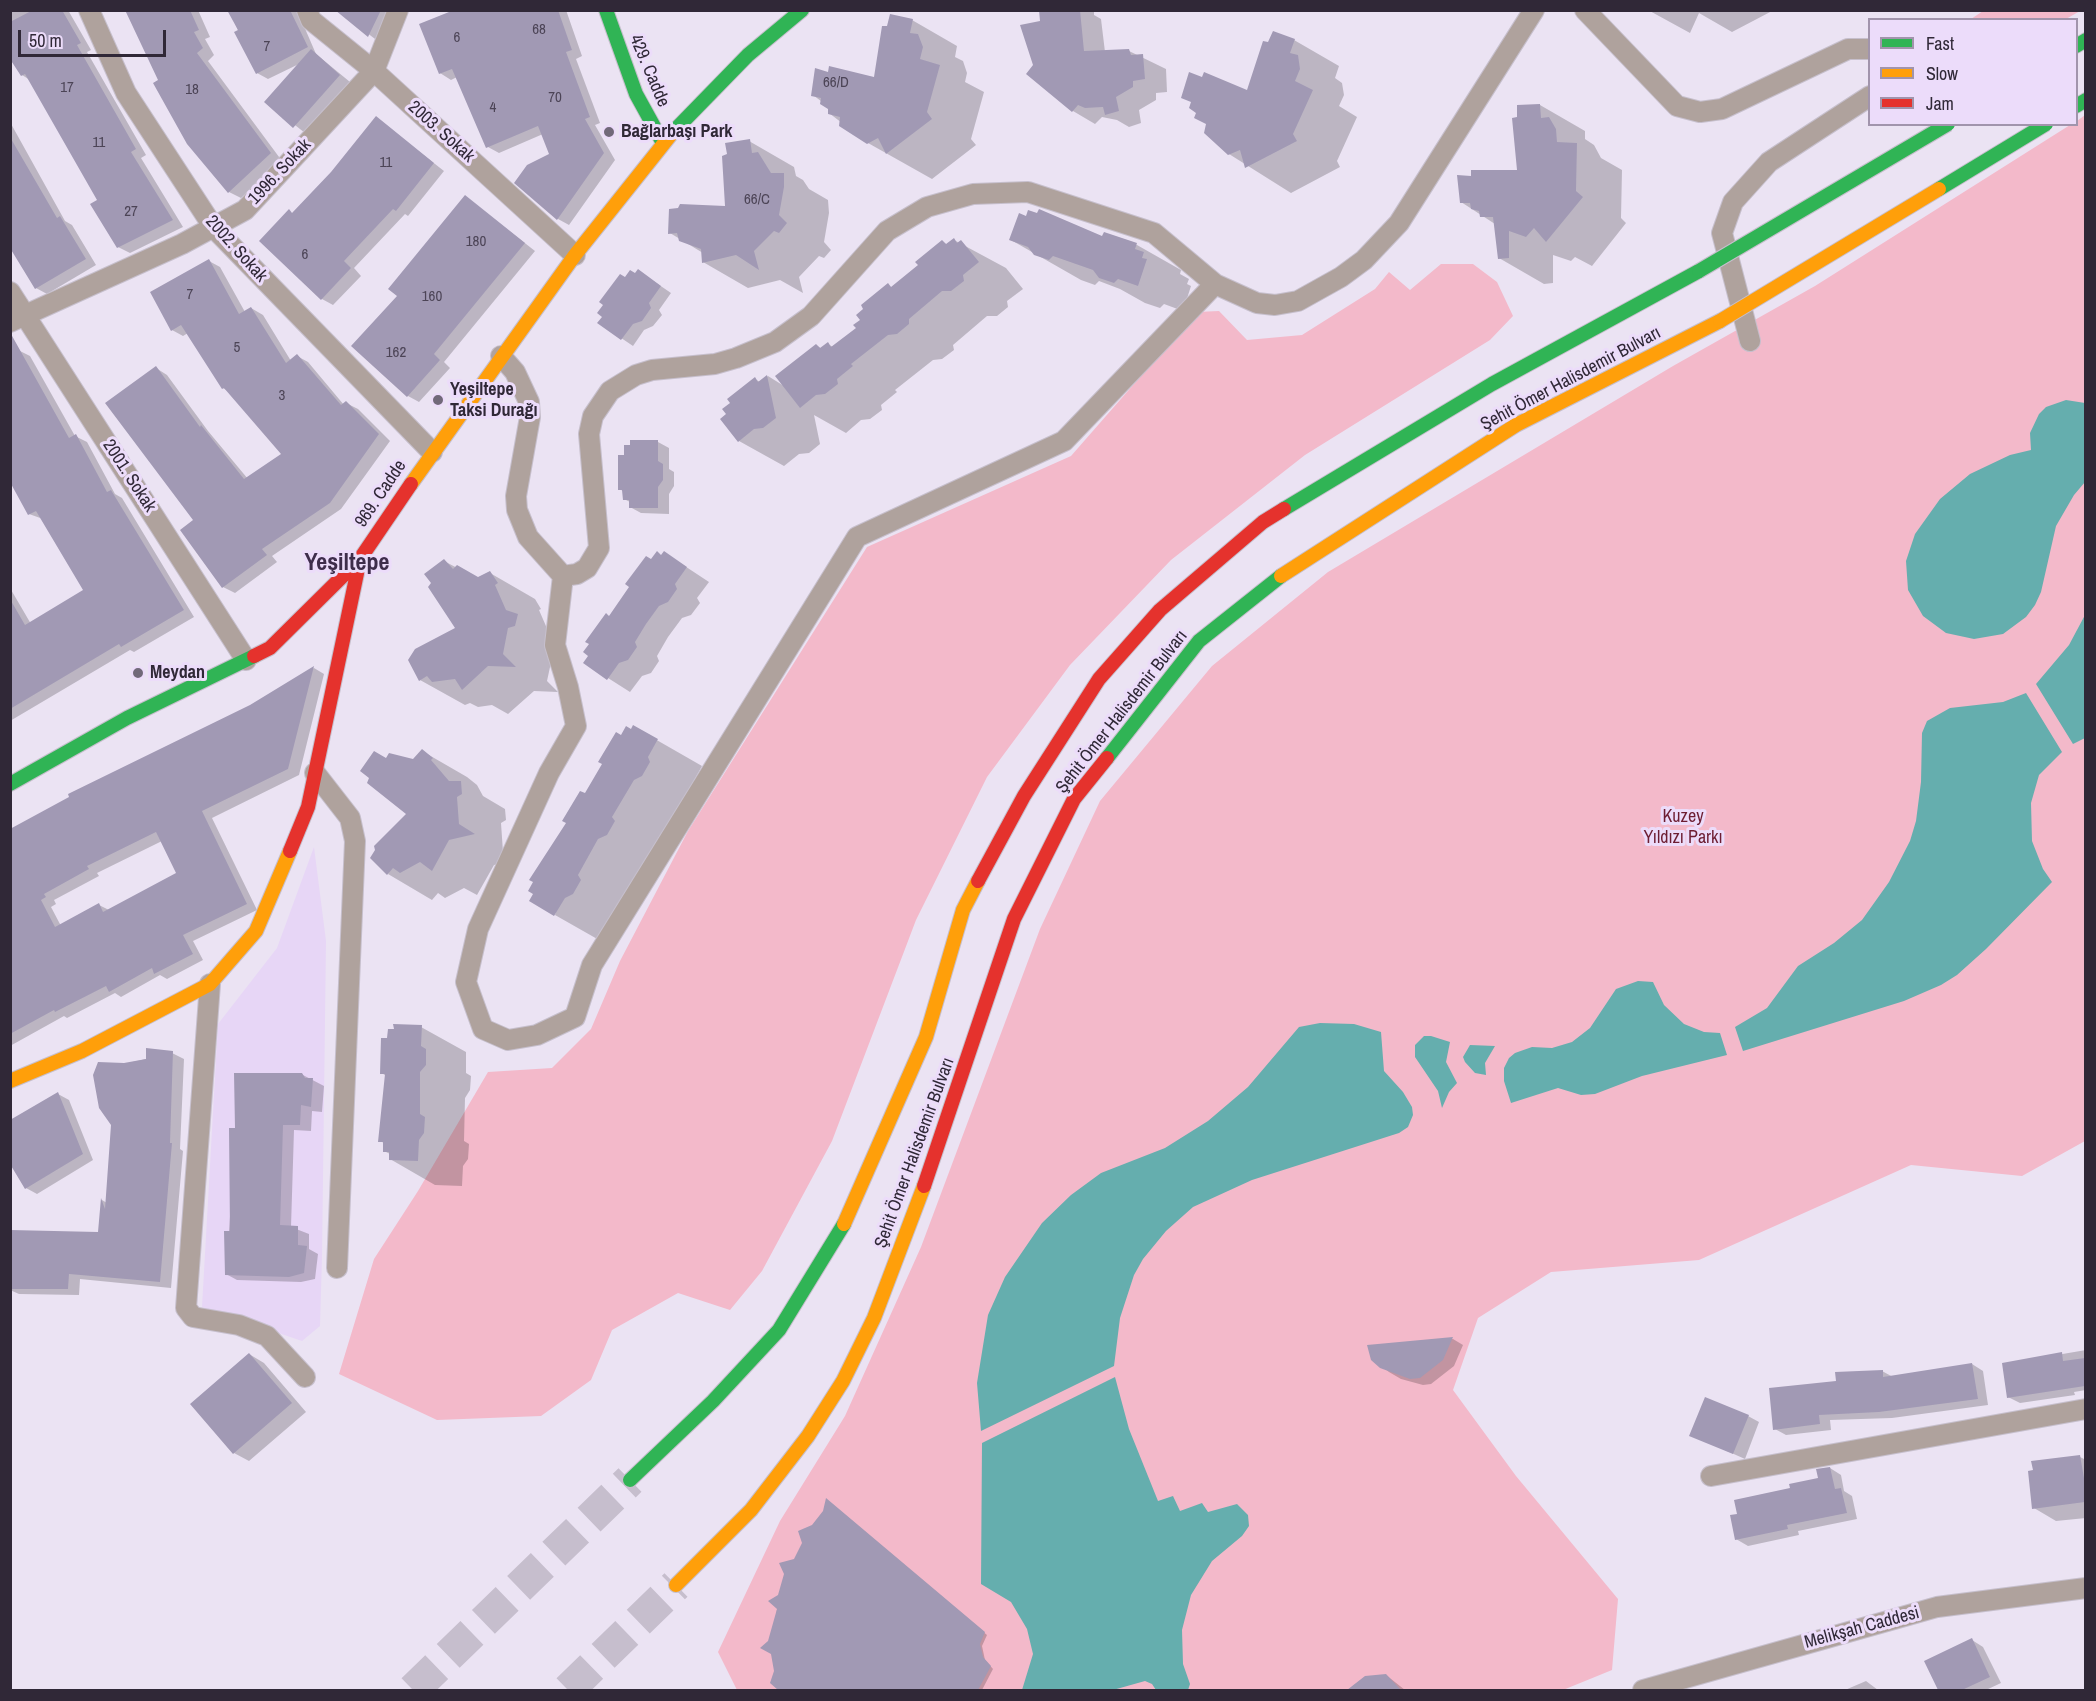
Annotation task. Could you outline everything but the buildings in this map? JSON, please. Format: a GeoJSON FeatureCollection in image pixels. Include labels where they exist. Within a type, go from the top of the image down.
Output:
{"type":"FeatureCollection","features":[{"type":"Feature","properties":{"kind":"main road","name":"429. Cadde"},"geometry":{"type":"LineString","coordinates":[[606,10],[636,94],[663,143]]}},
{"type":"Feature","properties":{"kind":"main road","name":"969. Cadde"},"geometry":{"type":"LineString","coordinates":[[10,784],[127,718],[270,648],[360,559],[432,452],[501,356],[575,255],[663,143],[748,55],[802,10]]}},
{"type":"Feature","properties":{"kind":"main road","name":"Şehit Ömer Halisdemir Bulvarı"},"geometry":{"type":"LineString","coordinates":[[630,1480],[713,1401],[780,1330],[838,1238],[926,1037],[963,910],[1024,796],[1099,679],[1160,610],[1263,522],[1492,384],[1699,271],[1945,126]]}},
{"type":"Feature","properties":{"kind":"main road","name":"Şehit Ömer Halisdemir Bulvarı"},"geometry":{"type":"LineString","coordinates":[[676,1585],[751,1510],[808,1436],[843,1381],[874,1318],[928,1177],[1014,919],[1074,799],[1199,640],[1282,575],[1516,425],[1720,321],[2043,126]]}},
{"type":"Feature","properties":{"kind":"main road"},"geometry":{"type":"LineString","coordinates":[[10,1081],[82,1051],[210,984],[256,931],[309,807],[360,559]]}},
{"type":"Feature","properties":{"kind":"street","name":"2002. Sokak"},"geometry":{"type":"LineString","coordinates":[[89,10],[126,93],[214,228],[432,452]]}},
{"type":"Feature","properties":{"kind":"street","name":"2003. Sokak"},"geometry":{"type":"LineString","coordinates":[[307,10],[311,20],[374,71],[575,255]]}},
{"type":"Feature","properties":{"kind":"street","name":"1996. Sokak"},"geometry":{"type":"LineString","coordinates":[[18,319],[214,228],[245,210],[374,71],[399,10]]}},
{"type":"Feature","properties":{"kind":"street"},"geometry":{"type":"LineString","coordinates":[[563,576],[578,574],[587,568],[599,548],[589,434],[593,416],[610,391],[636,375],[652,370],[715,364],[775,342],[811,316],[887,231],[927,207],[973,194],[1028,192],[1154,233],[1215,284],[1257,303],[1275,305],[1298,301],[1341,278],[1364,260],[1399,223],[1534,10]]}},
{"type":"Feature","properties":{"kind":"street"},"geometry":{"type":"LineString","coordinates":[[1585,10],[1677,106],[1700,112],[1722,109],[1848,49],[1868,50]]}},
{"type":"Feature","properties":{"kind":"street"},"geometry":{"type":"LineString","coordinates":[[1750,341],[1722,233],[1734,202],[1769,162],[1868,97]]}},
{"type":"Feature","properties":{"kind":"street"},"geometry":{"type":"LineString","coordinates":[[501,356],[524,387],[530,410],[516,496],[517,510],[528,537],[563,576],[555,645],[568,687],[576,726],[549,773],[478,928],[466,982],[483,1029],[508,1040],[537,1035],[575,1017],[592,964],[858,537],[1064,441],[1215,284]]}},
{"type":"Feature","properties":{"kind":"street","name":"2001. Sokak"},"geometry":{"type":"LineString","coordinates":[[10,292],[18,319],[246,660]]}},
{"type":"Feature","properties":{"kind":"street"},"geometry":{"type":"LineString","coordinates":[[315,773],[350,818],[355,841],[337,1268]]}},
{"type":"Feature","properties":{"kind":"street"},"geometry":{"type":"LineString","coordinates":[[210,984],[186,1308],[193,1317],[239,1325],[267,1336],[305,1377]]}},
{"type":"Feature","properties":{"kind":"street"},"geometry":{"type":"LineString","coordinates":[[1711,1476],[2085,1409]]}},
{"type":"Feature","properties":{"kind":"street","name":"Melikşah Caddesi"},"geometry":{"type":"LineString","coordinates":[[1643,1690],[1937,1607],[2085,1588]]}},
{"type":"Feature","properties":{"kind":"shaded area"},"geometry":{"type":"Polygon","coordinates":[[[2066,400],[2085,403],[2085,482],[2074,495],[2056,526],[2041,592],[2035,605],[2026,617],[2003,634],[1974,639],[1946,633],[1923,616],[1908,590],[1906,561],[1915,534],[1940,499],[1970,474],[2010,455],[2031,450],[2030,433],[2039,414],[2046,407],[2066,400]]]}},
{"type":"Feature","properties":{"kind":"shaded area"},"geometry":{"type":"Polygon","coordinates":[[[2085,615],[2085,738],[2073,744],[2036,684],[2069,645],[2085,615]]]}},
{"type":"Feature","properties":{"kind":"shaded area"},"geometry":{"type":"Polygon","coordinates":[[[2026,693],[2062,752],[2039,775],[2031,803],[2032,841],[2043,869],[2052,882],[1986,949],[1957,975],[1941,985],[1904,1001],[1743,1051],[1735,1027],[1767,1008],[1798,966],[1834,943],[1862,920],[1889,882],[1910,841],[1916,821],[1921,782],[1922,733],[1927,721],[1950,708],[2003,702],[2026,693]]]}},
{"type":"Feature","properties":{"kind":"shaded area"},"geometry":{"type":"Polygon","coordinates":[[[314,847],[326,941],[322,1257],[320,1326],[302,1341],[202,1307],[218,1024],[277,948],[314,847]]]}},
{"type":"Feature","properties":{"kind":"shaded area"},"geometry":{"type":"Polygon","coordinates":[[[1638,981],[1653,982],[1664,1005],[1684,1024],[1704,1032],[1720,1033],[1727,1055],[1642,1076],[1595,1094],[1581,1095],[1558,1088],[1511,1103],[1504,1081],[1504,1068],[1509,1058],[1515,1053],[1532,1047],[1552,1048],[1572,1042],[1590,1028],[1616,989],[1638,981]]]}},
{"type":"Feature","properties":{"kind":"shaded area"},"geometry":{"type":"Polygon","coordinates":[[[1320,1023],[1354,1024],[1381,1032],[1384,1071],[1403,1092],[1412,1107],[1413,1115],[1408,1127],[1399,1133],[1252,1180],[1193,1207],[1166,1231],[1143,1259],[1134,1275],[1120,1318],[1114,1366],[981,1431],[977,1383],[988,1315],[1005,1277],[1042,1223],[1071,1195],[1101,1173],[1165,1148],[1208,1121],[1248,1087],[1299,1027],[1320,1023]]]}},
{"type":"Feature","properties":{"kind":"shaded area"},"geometry":{"type":"Polygon","coordinates":[[[1424,1036],[1450,1042],[1446,1062],[1457,1083],[1449,1092],[1442,1108],[1438,1091],[1415,1057],[1415,1045],[1424,1036]]]}},
{"type":"Feature","properties":{"kind":"shaded area"},"geometry":{"type":"Polygon","coordinates":[[[1470,1045],[1495,1046],[1485,1063],[1486,1075],[1475,1073],[1465,1062],[1463,1057],[1470,1045]]]}},
{"type":"Feature","properties":{"kind":"shaded area"},"geometry":{"type":"Polygon","coordinates":[[[1115,1377],[1129,1429],[1158,1501],[1173,1496],[1180,1511],[1202,1503],[1208,1512],[1237,1504],[1248,1515],[1249,1526],[1242,1536],[1212,1561],[1191,1595],[1182,1630],[1183,1664],[1190,1684],[1188,1690],[1156,1690],[1152,1684],[1145,1681],[1113,1690],[1022,1690],[1033,1654],[1027,1629],[1011,1602],[981,1584],[982,1443],[1115,1377]]]}},
{"type":"Feature","properties":{"kind":"green space"},"geometry":{"type":"Polygon","coordinates":[[[1983,10],[2080,11],[2068,18],[1972,18],[1983,10]]]}},
{"type":"Feature","properties":{"kind":"green space","name":"Kuzey Yıldızı Parkı"},"geometry":{"type":"Polygon","coordinates":[[[2085,115],[2085,1141],[2022,1176],[1911,1165],[1699,1260],[1551,1272],[1478,1318],[1453,1390],[1516,1476],[1618,1599],[1612,1670],[1563,1690],[737,1690],[718,1652],[780,1521],[845,1416],[921,1247],[1040,929],[1100,801],[1212,666],[1328,572],[1673,366],[1815,286],[2068,126],[2078,126],[2078,120],[2085,115]]]}},
{"type":"Feature","properties":{"kind":"green space"},"geometry":{"type":"Polygon","coordinates":[[[1441,264],[1473,264],[1497,282],[1513,316],[1490,340],[1305,455],[1171,560],[1070,665],[987,777],[916,920],[832,1141],[762,1271],[730,1310],[678,1293],[612,1330],[591,1380],[541,1416],[437,1420],[339,1374],[374,1259],[418,1191],[488,1072],[552,1068],[591,1029],[620,961],[688,831],[867,547],[1071,456],[1197,312],[1219,311],[1247,340],[1302,335],[1375,289],[1389,272],[1410,290],[1441,264]]]}},
{"type":"Feature","properties":{"kind":"tunnel"},"geometry":{"type":"LineString","coordinates":[[413,1690],[630,1480]]}},
{"type":"Feature","properties":{"kind":"tunnel"},"geometry":{"type":"LineString","coordinates":[[568,1690],[676,1585]]}},
{"type":"Feature","properties":{"kind":"traffic: fast"},"geometry":{"type":"LineString","coordinates":[[606,10],[636,94],[663,143]]}},
{"type":"Feature","properties":{"kind":"traffic: fast"},"geometry":{"type":"LineString","coordinates":[[673,132],[748,55],[802,10]]}},
{"type":"Feature","properties":{"kind":"traffic: fast"},"geometry":{"type":"LineString","coordinates":[[2078,45],[2086,40]]}},
{"type":"Feature","properties":{"kind":"traffic: fast"},"geometry":{"type":"LineString","coordinates":[[2078,105],[2086,100]]}},
{"type":"Feature","properties":{"kind":"traffic: fast"},"geometry":{"type":"LineString","coordinates":[[1699,271],[1945,126]]}},
{"type":"Feature","properties":{"kind":"traffic: fast"},"geometry":{"type":"LineString","coordinates":[[1939,189],[2043,126]]}},
{"type":"Feature","properties":{"kind":"traffic: fast"},"geometry":{"type":"LineString","coordinates":[[1284,509],[1492,384],[1699,271]]}},
{"type":"Feature","properties":{"kind":"traffic: fast"},"geometry":{"type":"LineString","coordinates":[[1107,758],[1199,641],[1281,576]]}},
{"type":"Feature","properties":{"kind":"traffic: fast"},"geometry":{"type":"LineString","coordinates":[[10,784],[127,718],[254,656]]}},
{"type":"Feature","properties":{"kind":"traffic: fast"},"geometry":{"type":"LineString","coordinates":[[630,1480],[713,1401],[779,1330],[844,1224]]}},
{"type":"Feature","properties":{"kind":"traffic: slow"},"geometry":{"type":"LineString","coordinates":[[411,484],[575,255],[673,132]]}},
{"type":"Feature","properties":{"kind":"traffic: slow"},"geometry":{"type":"LineString","coordinates":[[1720,321],[1939,189]]}},
{"type":"Feature","properties":{"kind":"traffic: slow"},"geometry":{"type":"LineString","coordinates":[[1281,576],[1516,425],[1720,321]]}},
{"type":"Feature","properties":{"kind":"traffic: slow"},"geometry":{"type":"LineString","coordinates":[[10,1081],[82,1051],[210,984],[256,931],[290,851]]}},
{"type":"Feature","properties":{"kind":"traffic: slow"},"geometry":{"type":"LineString","coordinates":[[844,1224],[926,1037],[963,910],[978,881]]}},
{"type":"Feature","properties":{"kind":"traffic: slow"},"geometry":{"type":"LineString","coordinates":[[676,1585],[751,1510],[808,1436],[843,1381],[874,1318],[924,1186]]}},
{"type":"Feature","properties":{"kind":"traffic: jam"},"geometry":{"type":"LineString","coordinates":[[254,656],[270,648],[360,559],[411,484]]}},
{"type":"Feature","properties":{"kind":"traffic: jam"},"geometry":{"type":"LineString","coordinates":[[978,881],[1024,796],[1099,679],[1160,610],[1263,522],[1284,509]]}},
{"type":"Feature","properties":{"kind":"traffic: jam"},"geometry":{"type":"LineString","coordinates":[[290,851],[308,807],[360,559]]}},
{"type":"Feature","properties":{"kind":"traffic: jam"},"geometry":{"type":"LineString","coordinates":[[924,1186],[1014,919],[1074,799],[1107,758]]}},
{"type":"Feature","properties":{"kind":"place","name":"Bağlarbaşı Park"},"geometry":{"type":"Point","coordinates":[609,132]}},
{"type":"Feature","properties":{"kind":"place","name":"Yeşiltepe Taksi Durağı"},"geometry":{"type":"Point","coordinates":[438,400]}},
{"type":"Feature","properties":{"kind":"place","name":"Meydan"},"geometry":{"type":"Point","coordinates":[138,673]}},
{"type":"Feature","properties":{"kind":"district","name":"Yeşiltepe"},"geometry":{"type":"Point","coordinates":[347,564]}}]}
